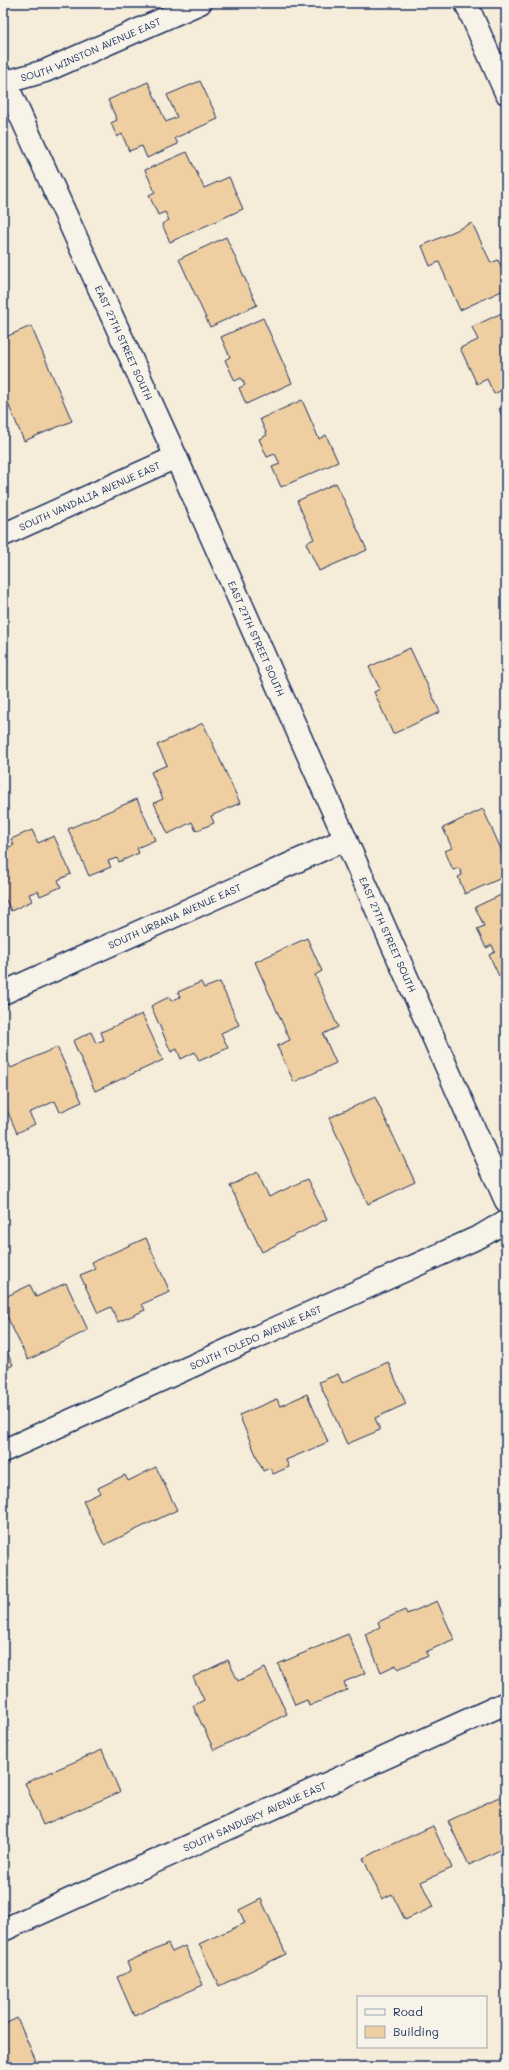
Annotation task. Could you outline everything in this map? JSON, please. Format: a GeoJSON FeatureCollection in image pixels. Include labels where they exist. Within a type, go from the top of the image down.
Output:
{"type":"FeatureCollection","features":[{"type":"Feature","properties":{"kind":"street","name":"SOUTH WINSTON AVENUE EAST"},"geometry":{"type":"LineString","coordinates":[[4,81],[45,71],[200,3]]}},
{"type":"Feature","properties":{"kind":"street"},"geometry":{"type":"LineString","coordinates":[[466,3],[506,94]]}},
{"type":"Feature","properties":{"kind":"street","name":"EAST 27TH STREET SOUTH"},"geometry":{"type":"LineString","coordinates":[[4,81],[176,457],[506,1201]]}},
{"type":"Feature","properties":{"kind":"street","name":"SOUTH VANDALIA AVENUE EAST"},"geometry":{"type":"LineString","coordinates":[[3,535],[176,457]]}},
{"type":"Feature","properties":{"kind":"street","name":"SOUTH URBANA AVENUE EAST"},"geometry":{"type":"LineString","coordinates":[[3,993],[346,839]]}},
{"type":"Feature","properties":{"kind":"street","name":"SOUTH TOLEDO AVENUE EAST"},"geometry":{"type":"LineString","coordinates":[[3,1451],[481,1236],[506,1221]]}},
{"type":"Feature","properties":{"kind":"street","name":"SOUTH SANDUSKY AVENUE EAST"},"geometry":{"type":"LineString","coordinates":[[3,1930],[506,1703]]}},
{"type":"Feature","properties":{"kind":"building"},"geometry":{"type":"Polygon","coordinates":[[[200,81],[218,119],[175,138],[178,144],[147,158],[142,146],[129,151],[122,134],[117,137],[111,123],[117,120],[108,100],[148,82],[166,122],[177,117],[167,95],[200,81]]]}},
{"type":"Feature","properties":{"kind":"building"},"geometry":{"type":"Polygon","coordinates":[[[187,152],[204,188],[229,177],[243,209],[170,242],[162,224],[169,220],[165,212],[158,215],[149,195],[155,192],[145,170],[187,152]]]}},
{"type":"Feature","properties":{"kind":"building"},"geometry":{"type":"Polygon","coordinates":[[[472,223],[491,263],[498,260],[506,278],[506,289],[460,310],[439,262],[430,266],[422,246],[472,223]]]}},
{"type":"Feature","properties":{"kind":"building"},"geometry":{"type":"Polygon","coordinates":[[[226,237],[257,305],[210,327],[179,259],[226,237]]]}},
{"type":"Feature","properties":{"kind":"building"},"geometry":{"type":"Polygon","coordinates":[[[506,311],[506,388],[494,394],[487,379],[477,384],[460,348],[478,340],[472,327],[506,311]]]}},
{"type":"Feature","properties":{"kind":"building"},"geometry":{"type":"Polygon","coordinates":[[[263,318],[292,383],[246,404],[239,388],[245,385],[241,378],[235,381],[225,360],[230,357],[221,337],[263,318]]]}},
{"type":"Feature","properties":{"kind":"building"},"geometry":{"type":"Polygon","coordinates":[[[31,326],[72,421],[24,441],[3,392],[3,338],[31,326]]]}},
{"type":"Feature","properties":{"kind":"building"},"geometry":{"type":"Polygon","coordinates":[[[302,400],[319,439],[326,435],[338,462],[281,487],[272,467],[280,464],[275,454],[267,457],[259,439],[267,435],[260,419],[302,400]]]}},
{"type":"Feature","properties":{"kind":"building"},"geometry":{"type":"Polygon","coordinates":[[[506,406],[506,425],[499,409],[506,406]]]}},
{"type":"Feature","properties":{"kind":"building"},"geometry":{"type":"Polygon","coordinates":[[[336,483],[367,550],[319,571],[306,543],[314,539],[297,501],[336,483]]]}},
{"type":"Feature","properties":{"kind":"building"},"geometry":{"type":"Polygon","coordinates":[[[410,648],[440,712],[393,734],[374,692],[380,689],[369,667],[410,648]]]}},
{"type":"Feature","properties":{"kind":"building"},"geometry":{"type":"Polygon","coordinates":[[[203,723],[240,803],[211,816],[214,823],[196,831],[192,822],[168,834],[154,803],[163,799],[151,772],[167,765],[157,745],[203,723]]]}},
{"type":"Feature","properties":{"kind":"building"},"geometry":{"type":"Polygon","coordinates":[[[137,799],[155,840],[137,848],[139,853],[119,862],[117,858],[108,861],[111,867],[89,876],[68,829],[137,799]]]}},
{"type":"Feature","properties":{"kind":"building"},"geometry":{"type":"Polygon","coordinates":[[[483,809],[506,860],[506,876],[465,894],[458,877],[462,875],[459,868],[453,870],[445,851],[452,848],[443,828],[483,809]]]}},
{"type":"Feature","properties":{"kind":"building"},"geometry":{"type":"Polygon","coordinates":[[[32,830],[38,843],[54,836],[71,874],[58,880],[61,887],[40,896],[38,891],[29,894],[32,901],[11,911],[3,894],[3,849],[14,845],[11,839],[32,830]]]}},
{"type":"Feature","properties":{"kind":"building"},"geometry":{"type":"Polygon","coordinates":[[[506,888],[506,973],[499,976],[489,955],[495,952],[492,945],[486,948],[477,929],[484,926],[475,907],[503,894],[502,890],[506,888]]]}},
{"type":"Feature","properties":{"kind":"building"},"geometry":{"type":"Polygon","coordinates":[[[307,938],[322,971],[315,975],[338,1027],[323,1034],[336,1063],[294,1082],[277,1046],[290,1040],[255,962],[307,938]]]}},
{"type":"Feature","properties":{"kind":"building"},"geometry":{"type":"Polygon","coordinates":[[[201,982],[204,988],[220,982],[239,1025],[221,1033],[228,1048],[199,1061],[195,1052],[181,1059],[177,1049],[171,1052],[151,1006],[169,997],[171,1001],[180,997],[178,992],[201,982]]]}},
{"type":"Feature","properties":{"kind":"building"},"geometry":{"type":"Polygon","coordinates":[[[142,1014],[163,1060],[95,1091],[73,1041],[91,1032],[96,1043],[104,1040],[101,1032],[142,1014]]]}},
{"type":"Feature","properties":{"kind":"building"},"geometry":{"type":"Polygon","coordinates":[[[57,1047],[82,1102],[60,1112],[55,1101],[29,1113],[35,1124],[17,1133],[3,1101],[3,1052],[11,1068],[57,1047]]]}},
{"type":"Feature","properties":{"kind":"building"},"geometry":{"type":"Polygon","coordinates":[[[375,1097],[415,1182],[368,1204],[329,1118],[375,1097]]]}},
{"type":"Feature","properties":{"kind":"building"},"geometry":{"type":"Polygon","coordinates":[[[257,1172],[269,1197],[307,1179],[327,1219],[262,1252],[230,1186],[257,1172]]]}},
{"type":"Feature","properties":{"kind":"building"},"geometry":{"type":"Polygon","coordinates":[[[146,1238],[170,1292],[142,1304],[145,1310],[118,1322],[111,1307],[98,1313],[80,1275],[95,1269],[92,1262],[146,1238]]]}},
{"type":"Feature","properties":{"kind":"building"},"geometry":{"type":"Polygon","coordinates":[[[66,1283],[88,1330],[28,1360],[3,1308],[3,1298],[30,1285],[36,1297],[66,1283]]]}},
{"type":"Feature","properties":{"kind":"building"},"geometry":{"type":"Polygon","coordinates":[[[3,1343],[13,1365],[3,1370],[3,1343]]]}},
{"type":"Feature","properties":{"kind":"building"},"geometry":{"type":"Polygon","coordinates":[[[388,1362],[406,1404],[375,1418],[380,1430],[347,1444],[319,1382],[338,1374],[342,1383],[388,1362]]]}},
{"type":"Feature","properties":{"kind":"building"},"geometry":{"type":"Polygon","coordinates":[[[307,1394],[328,1442],[286,1460],[289,1467],[273,1474],[270,1468],[263,1471],[239,1415],[277,1399],[280,1406],[307,1394]]]}},
{"type":"Feature","properties":{"kind":"building"},"geometry":{"type":"Polygon","coordinates":[[[156,1467],[177,1510],[104,1545],[83,1501],[100,1493],[98,1488],[125,1475],[128,1481],[156,1467]]]}},
{"type":"Feature","properties":{"kind":"building"},"geometry":{"type":"Polygon","coordinates":[[[437,1601],[454,1639],[426,1652],[428,1656],[398,1669],[396,1665],[381,1672],[365,1634],[380,1627],[378,1622],[405,1610],[407,1614],[437,1601]]]}},
{"type":"Feature","properties":{"kind":"building"},"geometry":{"type":"Polygon","coordinates":[[[348,1634],[365,1673],[344,1682],[347,1690],[309,1706],[307,1700],[295,1705],[278,1664],[348,1634]]]}},
{"type":"Feature","properties":{"kind":"building"},"geometry":{"type":"Polygon","coordinates":[[[228,1660],[238,1681],[265,1668],[287,1714],[214,1750],[193,1706],[204,1700],[193,1677],[228,1660]]]}},
{"type":"Feature","properties":{"kind":"building"},"geometry":{"type":"Polygon","coordinates":[[[102,1750],[120,1792],[43,1825],[25,1783],[102,1750]]]}},
{"type":"Feature","properties":{"kind":"building"},"geometry":{"type":"Polygon","coordinates":[[[499,1797],[501,1803],[506,1801],[506,1847],[469,1865],[448,1821],[499,1797]]]}},
{"type":"Feature","properties":{"kind":"building"},"geometry":{"type":"Polygon","coordinates":[[[433,1826],[452,1868],[421,1882],[433,1907],[405,1920],[392,1894],[382,1899],[363,1858],[433,1826]]]}},
{"type":"Feature","properties":{"kind":"building"},"geometry":{"type":"Polygon","coordinates":[[[261,1899],[286,1954],[219,1986],[199,1944],[245,1923],[239,1910],[261,1899]]]}},
{"type":"Feature","properties":{"kind":"building"},"geometry":{"type":"Polygon","coordinates":[[[168,1944],[172,1952],[185,1946],[203,1985],[134,2016],[117,1977],[131,1971],[127,1962],[168,1944]]]}},
{"type":"Feature","properties":{"kind":"building"},"geometry":{"type":"Polygon","coordinates":[[[17,2018],[36,2061],[22,2067],[3,2067],[3,2025],[17,2018]]]}}]}
